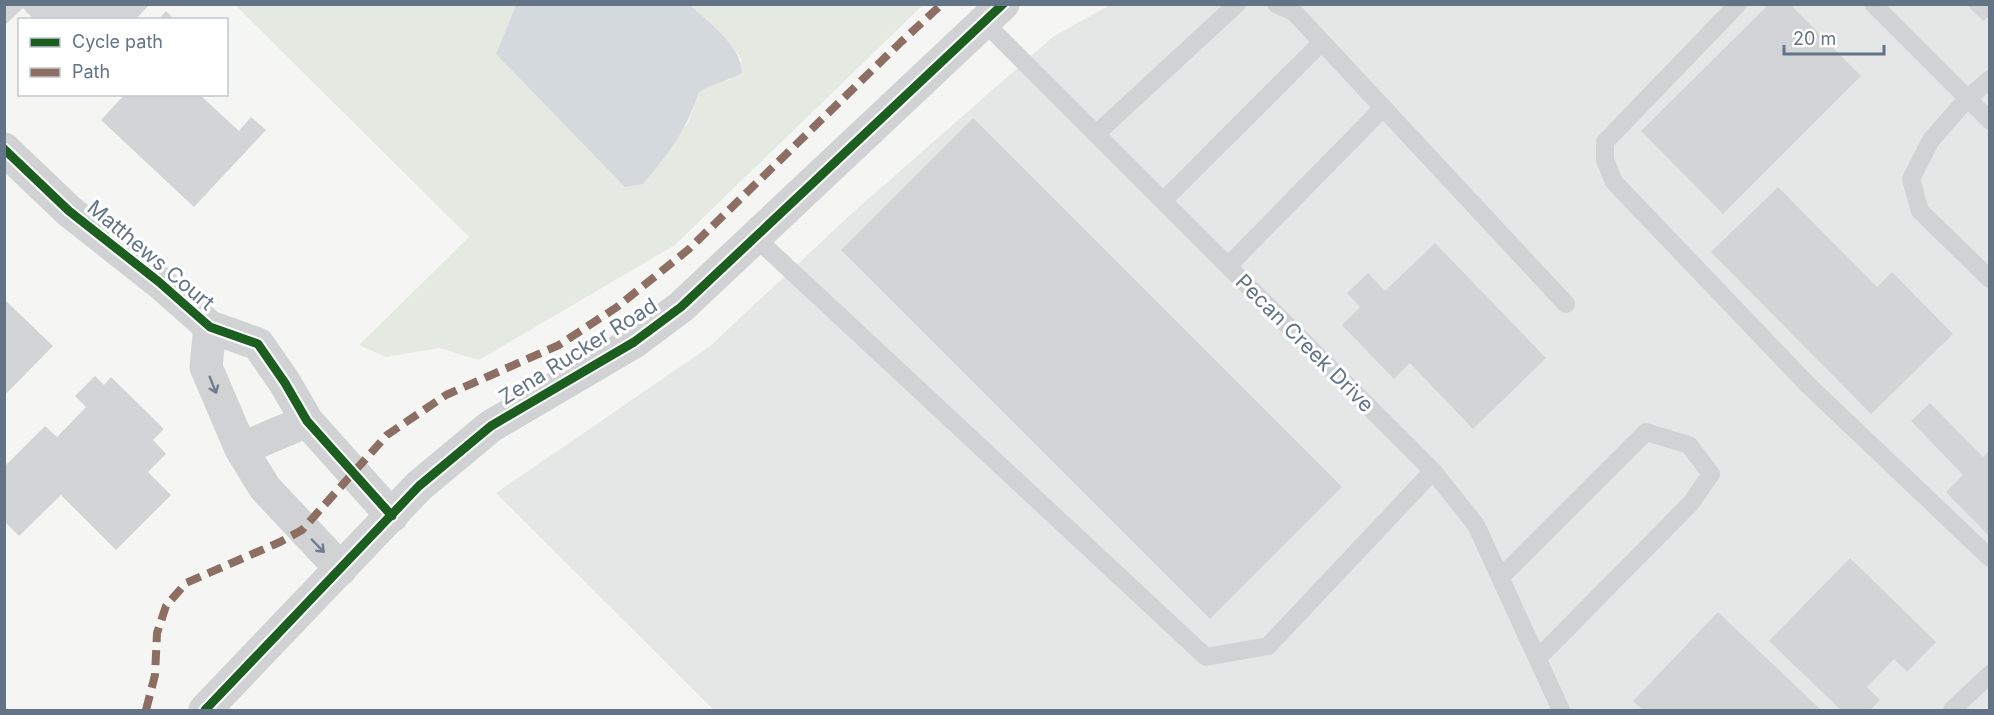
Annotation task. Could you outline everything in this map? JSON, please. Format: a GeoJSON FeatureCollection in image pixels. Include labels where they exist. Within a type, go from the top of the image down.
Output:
{"type":"FeatureCollection","features":[{"type":"Feature","properties":{"kind":"street","name":"Zena Rucker Road"},"geometry":{"type":"LineString","coordinates":[[206,711],[419,486],[491,426],[634,342],[681,307],[757,239],[994,13]]}},
{"type":"Feature","properties":{"kind":"street","name":"Matthews Court"},"geometry":{"type":"LineString","coordinates":[[4,149],[69,211],[159,282],[210,327],[258,345],[285,383],[306,421],[392,516]]}},
{"type":"Feature","properties":{"kind":"street","name":"Matthews Court"},"geometry":{"type":"LineString","coordinates":[[210,327],[206,367],[241,449],[265,488],[341,569]]}},
{"type":"Feature","properties":{"kind":"street"},"geometry":{"type":"LineString","coordinates":[[241,449],[306,421]]}},
{"type":"Feature","properties":{"kind":"lane"},"geometry":{"type":"LineString","coordinates":[[1096,134],[1237,4]]}},
{"type":"Feature","properties":{"kind":"lane"},"geometry":{"type":"LineString","coordinates":[[1276,4],[1294,12],[1566,304]]}},
{"type":"Feature","properties":{"kind":"lane"},"geometry":{"type":"LineString","coordinates":[[1738,4],[1605,142],[1605,160],[1614,182],[1808,385],[1989,558]]}},
{"type":"Feature","properties":{"kind":"lane"},"geometry":{"type":"LineString","coordinates":[[1873,4],[1989,121]]}},
{"type":"Feature","properties":{"kind":"lane","name":"Pecan Creek Drive"},"geometry":{"type":"LineString","coordinates":[[994,13],[1096,134],[1432,471],[1476,525],[1561,711]]}},
{"type":"Feature","properties":{"kind":"lane"},"geometry":{"type":"LineString","coordinates":[[1163,201],[1322,42]]}},
{"type":"Feature","properties":{"kind":"lane"},"geometry":{"type":"LineString","coordinates":[[1989,79],[1967,99],[1931,140],[1911,178],[1920,211],[1989,279]]}},
{"type":"Feature","properties":{"kind":"lane"},"geometry":{"type":"LineString","coordinates":[[1228,266],[1383,108]]}},
{"type":"Feature","properties":{"kind":"lane"},"geometry":{"type":"LineString","coordinates":[[757,239],[1206,657],[1268,646],[1432,471]]}},
{"type":"Feature","properties":{"kind":"lane"},"geometry":{"type":"LineString","coordinates":[[1501,577],[1646,432],[1689,445],[1711,474],[1691,503],[1538,658]]}},
{"type":"Feature","properties":{"kind":"lane"},"geometry":{"type":"LineString","coordinates":[[1952,711],[1989,674]]}},
{"type":"Feature","properties":{"kind":"shaded area"},"geometry":{"type":"Polygon","coordinates":[[[235,5],[516,5],[496,54],[643,184],[689,121],[699,92],[715,82],[730,80],[742,60],[726,39],[690,5],[923,5],[675,245],[479,360],[439,348],[386,357],[359,345],[469,237],[235,5]]]}},
{"type":"Feature","properties":{"kind":"shaded area"},"geometry":{"type":"Polygon","coordinates":[[[516,5],[690,5],[730,44],[736,53],[742,73],[699,92],[682,130],[661,162],[643,184],[625,187],[496,54],[516,5]]]}},
{"type":"Feature","properties":{"kind":"shaded area"},"geometry":{"type":"Polygon","coordinates":[[[1110,5],[1989,5],[1989,710],[714,710],[496,493],[709,347],[850,215],[1054,36],[1110,5]]]}},
{"type":"Feature","properties":{"kind":"building"},"geometry":{"type":"Polygon","coordinates":[[[4,4],[150,4],[137,18],[32,18],[23,8],[4,26],[4,4]]]}},
{"type":"Feature","properties":{"kind":"building"},"geometry":{"type":"Polygon","coordinates":[[[1769,4],[1790,4],[1861,76],[1723,214],[1641,131],[1769,4]]]}},
{"type":"Feature","properties":{"kind":"building"},"geometry":{"type":"Polygon","coordinates":[[[1966,4],[1990,4],[1990,15],[1983,21],[1966,4]]]}},
{"type":"Feature","properties":{"kind":"building"},"geometry":{"type":"Polygon","coordinates":[[[166,11],[173,18],[160,18],[166,11]]]}},
{"type":"Feature","properties":{"kind":"building"},"geometry":{"type":"Polygon","coordinates":[[[123,96],[201,96],[239,131],[251,117],[266,130],[194,207],[101,120],[123,96]]]}},
{"type":"Feature","properties":{"kind":"building"},"geometry":{"type":"Polygon","coordinates":[[[973,118],[1342,487],[1210,619],[841,250],[973,118]]]}},
{"type":"Feature","properties":{"kind":"building"},"geometry":{"type":"Polygon","coordinates":[[[1778,187],[1877,287],[1892,272],[1953,334],[1871,414],[1711,252],[1778,187]]]}},
{"type":"Feature","properties":{"kind":"building"},"geometry":{"type":"Polygon","coordinates":[[[1435,243],[1546,358],[1473,429],[1410,363],[1394,379],[1342,325],[1360,307],[1347,293],[1368,273],[1385,291],[1435,243]]]}},
{"type":"Feature","properties":{"kind":"building"},"geometry":{"type":"Polygon","coordinates":[[[4,299],[53,346],[4,396],[4,299]]]}},
{"type":"Feature","properties":{"kind":"building"},"geometry":{"type":"Polygon","coordinates":[[[95,376],[104,385],[111,377],[164,429],[153,440],[166,454],[148,472],[171,495],[116,550],[61,495],[19,536],[4,521],[4,467],[45,426],[57,437],[86,407],[75,396],[95,376]]]}},
{"type":"Feature","properties":{"kind":"building"},"geometry":{"type":"Polygon","coordinates":[[[1930,403],[1983,457],[1990,450],[1990,537],[1946,492],[1963,475],[1911,421],[1930,403]]]}},
{"type":"Feature","properties":{"kind":"building"},"geometry":{"type":"Polygon","coordinates":[[[1850,558],[1936,642],[1907,672],[1894,659],[1867,687],[1880,700],[1870,710],[1841,710],[1769,641],[1850,558]]]}},
{"type":"Feature","properties":{"kind":"building"},"geometry":{"type":"Polygon","coordinates":[[[1718,612],[1821,710],[1643,710],[1633,701],[1718,612]]]}},
{"type":"Feature","properties":{"kind":"marked path"},"geometry":{"type":"LineString","coordinates":[[146,710],[155,675],[157,633],[166,606],[186,583],[302,530],[387,435],[446,395],[559,345],[617,307],[689,249],[942,4]]}},
{"type":"Feature","properties":{"kind":"cycle path"},"geometry":{"type":"LineString","coordinates":[[205,710],[419,486],[491,426],[634,342],[681,307],[1003,4]]}},
{"type":"Feature","properties":{"kind":"cycle path"},"geometry":{"type":"LineString","coordinates":[[4,149],[69,211],[159,282],[210,327],[258,344],[285,383],[307,421],[392,516]]}}]}
